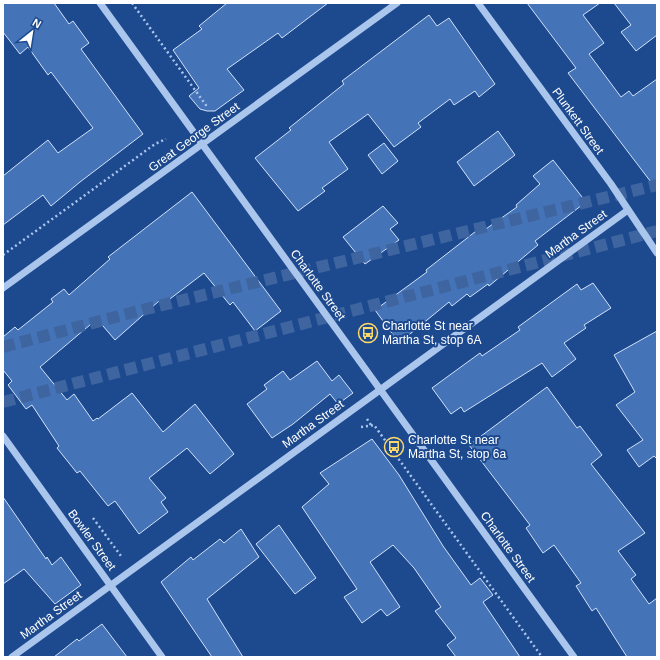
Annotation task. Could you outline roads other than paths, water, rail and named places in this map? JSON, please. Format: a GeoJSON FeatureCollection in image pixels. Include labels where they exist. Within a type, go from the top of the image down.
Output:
{"type":"FeatureCollection","features":[{"type":"Feature","properties":{"kind":"street","name":"Charlotte Street"},"geometry":{"type":"LineString","coordinates":[[100,3],[574,657]]}},
{"type":"Feature","properties":{"kind":"street","name":"Great George Street"},"geometry":{"type":"LineString","coordinates":[[3,288],[397,3]]}},
{"type":"Feature","properties":{"kind":"street","name":"Plunkett Street"},"geometry":{"type":"LineString","coordinates":[[478,3],[628,210],[657,253]]}},
{"type":"Feature","properties":{"kind":"street","name":"Martha Street"},"geometry":{"type":"LineString","coordinates":[[12,657],[628,210]]}},
{"type":"Feature","properties":{"kind":"street","name":"Bowler Street"},"geometry":{"type":"LineString","coordinates":[[3,436],[162,657]]}},
{"type":"Feature","properties":{"kind":"tunnel"},"geometry":{"type":"LineString","coordinates":[[3,347],[134,312],[657,185]]}},
{"type":"Feature","properties":{"kind":"tunnel"},"geometry":{"type":"LineString","coordinates":[[3,402],[657,231]]}},
{"type":"Feature","properties":{"kind":"place","name":"Charlotte St near Martha St, stop 6A"},"geometry":{"type":"Point","coordinates":[368,333]}},
{"type":"Feature","properties":{"kind":"place","name":"Charlotte St near Martha St, stop 6a"},"geometry":{"type":"Point","coordinates":[394,447]}}]}
